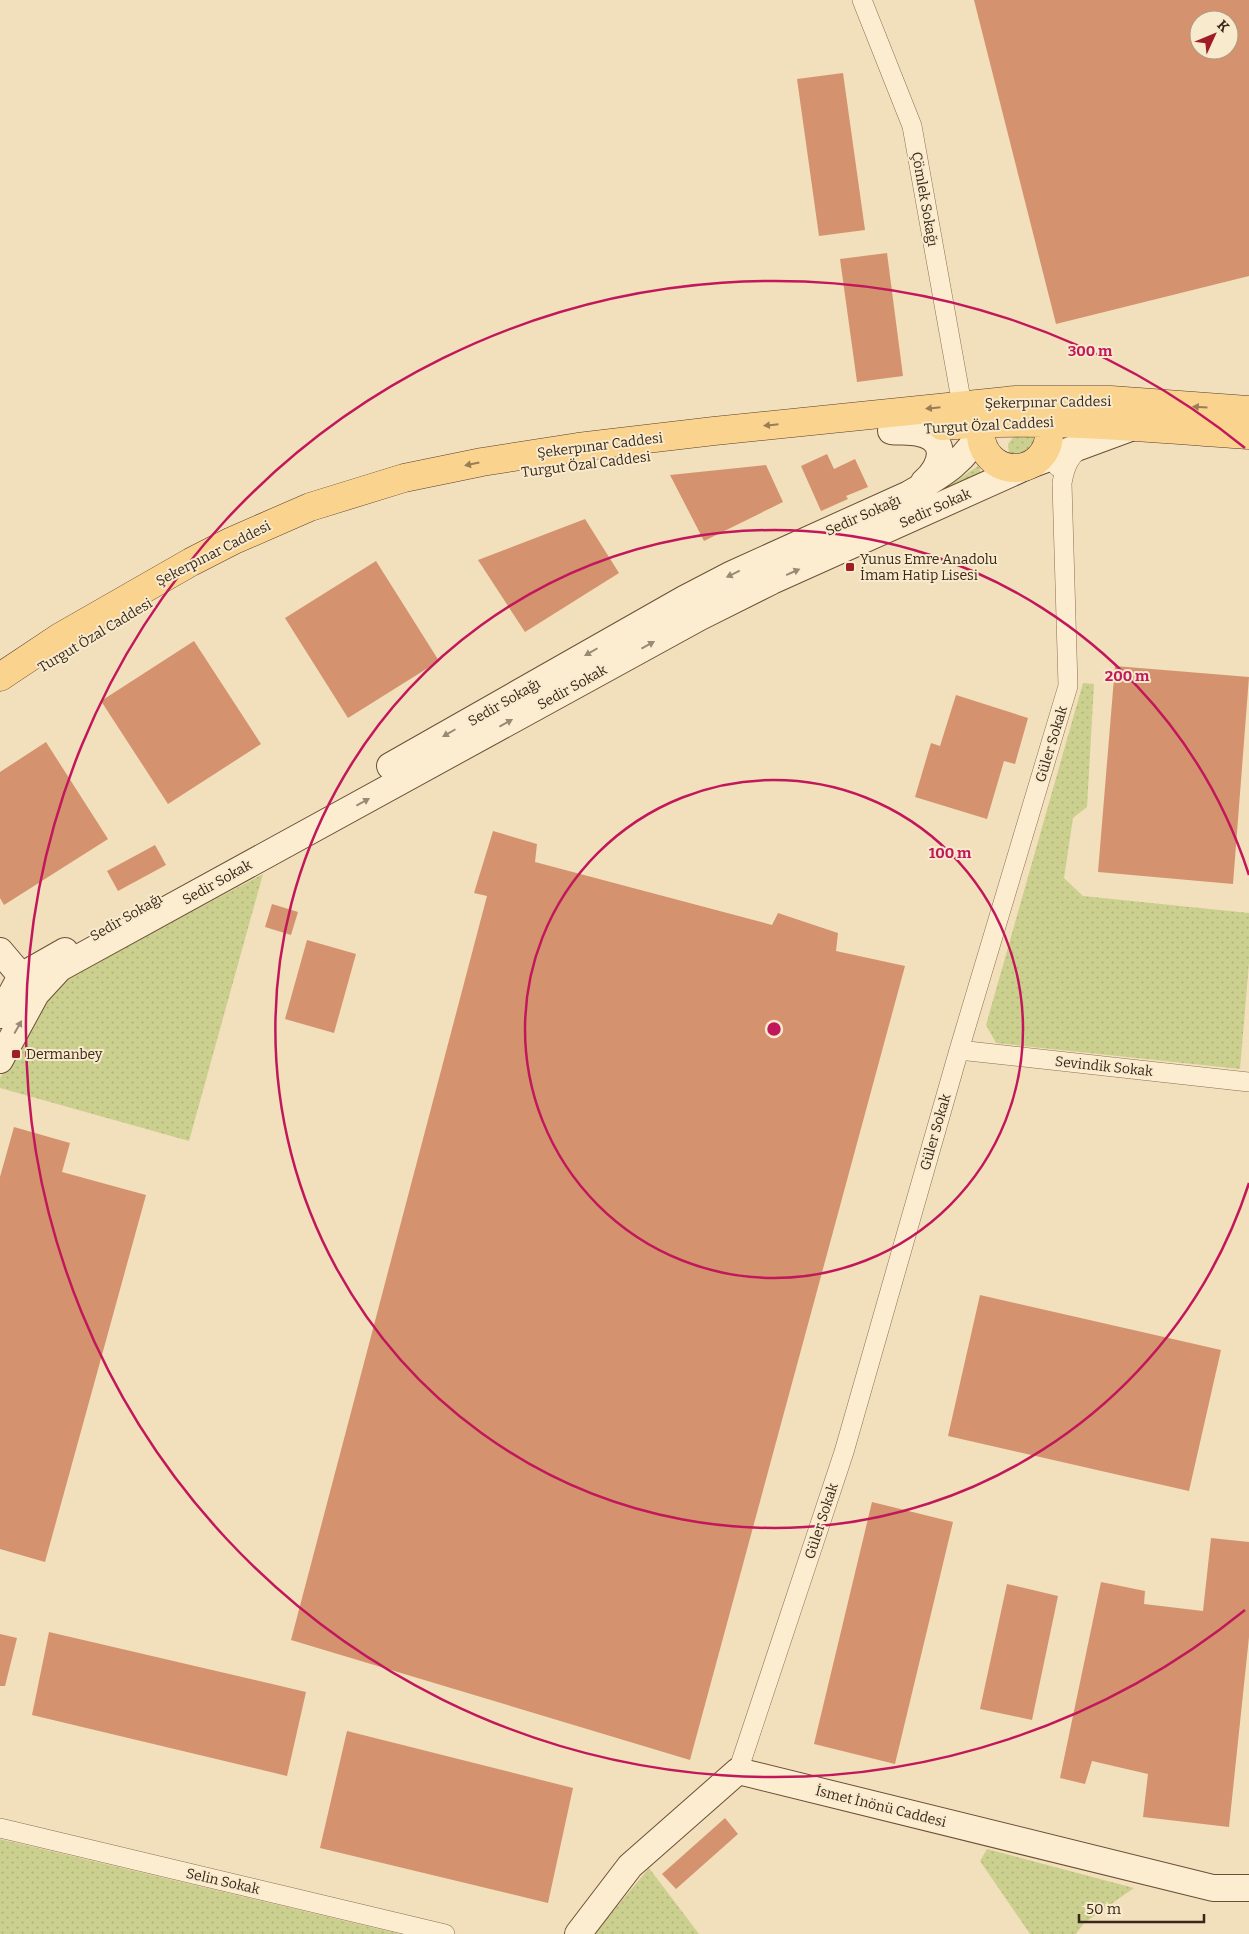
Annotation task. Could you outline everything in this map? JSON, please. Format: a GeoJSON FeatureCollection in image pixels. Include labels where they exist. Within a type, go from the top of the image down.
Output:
{"type":"FeatureCollection","features":[{"type":"Feature","properties":{"kind":"main road"},"geometry":{"type":"LineString","coordinates":[[1016,400],[1034,406],[1041,411],[1048,425],[1049,439],[1046,450],[1040,459],[1021,468],[1011,468],[1002,466],[993,460],[974,427],[996,406],[1006,401],[1016,400]]}},
{"type":"Feature","properties":{"kind":"main road","name":"Şekerpınar Caddesi"},"geometry":{"type":"LineString","coordinates":[[1016,400],[1111,400],[1249,410]]}},
{"type":"Feature","properties":{"kind":"main road","name":"Turgut Özal Caddesi"},"geometry":{"type":"LineString","coordinates":[[0,692],[85,640],[227,561],[301,528],[398,498],[513,474],[566,465],[891,431],[1048,425],[1133,427],[1249,435]]}},
{"type":"Feature","properties":{"kind":"main road","name":"Şekerpınar Caddesi"},"geometry":{"type":"LineString","coordinates":[[0,677],[60,637],[191,562],[232,541],[310,507],[404,478],[482,462],[570,448],[714,431],[974,427]]}},
{"type":"Feature","properties":{"kind":"street","name":"Çömlek Sokağı"},"geometry":{"type":"LineString","coordinates":[[862,0],[912,126],[974,427]]}},
{"type":"Feature","properties":{"kind":"street"},"geometry":{"type":"LineString","coordinates":[[1048,425],[1062,483]]}},
{"type":"Feature","properties":{"kind":"street","name":"Sedir Sokağı"},"geometry":{"type":"LineString","coordinates":[[11,968],[684,599],[732,574],[909,494],[932,481],[966,454],[974,427]]}},
{"type":"Feature","properties":{"kind":"street","name":"Sedir Sokak"},"geometry":{"type":"LineString","coordinates":[[11,968],[60,968],[700,617],[772,581],[1030,465],[1133,427]]}},
{"type":"Feature","properties":{"kind":"street"},"geometry":{"type":"LineString","coordinates":[[891,431],[919,433],[929,437],[940,451],[938,468],[909,494]]}},
{"type":"Feature","properties":{"kind":"street"},"geometry":{"type":"LineString","coordinates":[[1062,483],[1065,467],[1070,457],[1085,444]]}},
{"type":"Feature","properties":{"kind":"street"},"geometry":{"type":"LineString","coordinates":[[1030,465],[1044,466],[1053,471],[1062,483]]}},
{"type":"Feature","properties":{"kind":"street","name":"Güler Sokak"},"geometry":{"type":"LineString","coordinates":[[738,1771],[844,1452],[958,1050],[1068,686],[1062,483]]}},
{"type":"Feature","properties":{"kind":"street"},"geometry":{"type":"LineString","coordinates":[[0,1015],[11,968]]}},
{"type":"Feature","properties":{"kind":"street"},"geometry":{"type":"LineString","coordinates":[[0,1060],[11,968]]}},
{"type":"Feature","properties":{"kind":"street","name":"Sevindik Sokak"},"geometry":{"type":"LineString","coordinates":[[958,1050],[1249,1082]]}},
{"type":"Feature","properties":{"kind":"street"},"geometry":{"type":"LineString","coordinates":[[578,1934],[630,1866],[738,1771]]}},
{"type":"Feature","properties":{"kind":"street","name":"İsmet İnönü Caddesi"},"geometry":{"type":"LineString","coordinates":[[738,1771],[1213,1888],[1249,1888]]}},
{"type":"Feature","properties":{"kind":"street","name":"Selin Sokak"},"geometry":{"type":"LineString","coordinates":[[0,1828],[445,1934]]}},
{"type":"Feature","properties":{"kind":"green space"},"geometry":{"type":"Polygon","coordinates":[[[1014,436],[1033,436],[1039,448],[1013,459],[1009,454],[1008,444],[1014,436]]]}},
{"type":"Feature","properties":{"kind":"green space"},"geometry":{"type":"Polygon","coordinates":[[[978,466],[980,468],[981,482],[920,505],[978,466]]]}},
{"type":"Feature","properties":{"kind":"green space"},"geometry":{"type":"Polygon","coordinates":[[[1083,683],[1094,684],[1087,807],[1073,818],[1064,878],[1083,896],[1249,913],[1249,963],[1240,1069],[996,1043],[986,1025],[1083,683]]]}},
{"type":"Feature","properties":{"kind":"green space"},"geometry":{"type":"Polygon","coordinates":[[[263,874],[189,1141],[0,1088],[0,1078],[34,1016],[45,1000],[72,975],[263,874]]]}},
{"type":"Feature","properties":{"kind":"green space"},"geometry":{"type":"Polygon","coordinates":[[[0,1839],[400,1934],[0,1934],[0,1839]]]}},
{"type":"Feature","properties":{"kind":"green space"},"geometry":{"type":"Polygon","coordinates":[[[987,1849],[1134,1888],[1084,1923],[1076,1934],[1030,1934],[980,1861],[987,1849]]]}},
{"type":"Feature","properties":{"kind":"green space"},"geometry":{"type":"Polygon","coordinates":[[[649,1868],[699,1934],[594,1934],[649,1868]]]}},
{"type":"Feature","properties":{"kind":"building"},"geometry":{"type":"Polygon","coordinates":[[[974,0],[1249,0],[1249,276],[1056,324],[974,0]]]}},
{"type":"Feature","properties":{"kind":"building"},"geometry":{"type":"Polygon","coordinates":[[[843,73],[865,230],[819,236],[797,79],[843,73]]]}},
{"type":"Feature","properties":{"kind":"building"},"geometry":{"type":"Polygon","coordinates":[[[887,253],[903,376],[857,382],[840,259],[887,253]]]}},
{"type":"Feature","properties":{"kind":"building"},"geometry":{"type":"Polygon","coordinates":[[[827,454],[834,469],[855,459],[868,487],[846,496],[848,499],[821,511],[801,466],[827,454]]]}},
{"type":"Feature","properties":{"kind":"building"},"geometry":{"type":"Polygon","coordinates":[[[766,465],[783,502],[704,541],[670,475],[766,465]]]}},
{"type":"Feature","properties":{"kind":"building"},"geometry":{"type":"Polygon","coordinates":[[[585,519],[619,573],[525,632],[478,560],[585,519]]]}},
{"type":"Feature","properties":{"kind":"building"},"geometry":{"type":"Polygon","coordinates":[[[376,561],[439,661],[348,718],[285,618],[376,561]]]}},
{"type":"Feature","properties":{"kind":"building"},"geometry":{"type":"Polygon","coordinates":[[[194,641],[261,744],[168,804],[101,701],[194,641]]]}},
{"type":"Feature","properties":{"kind":"building"},"geometry":{"type":"Polygon","coordinates":[[[1115,666],[1249,677],[1233,884],[1098,872],[1115,666]]]}},
{"type":"Feature","properties":{"kind":"building"},"geometry":{"type":"Polygon","coordinates":[[[956,695],[1028,718],[1015,764],[1004,761],[987,819],[915,797],[931,743],[940,746],[956,695]]]}},
{"type":"Feature","properties":{"kind":"building"},"geometry":{"type":"Polygon","coordinates":[[[46,742],[108,839],[4,905],[0,898],[0,772],[46,742]]]}},
{"type":"Feature","properties":{"kind":"building"},"geometry":{"type":"Polygon","coordinates":[[[493,831],[537,844],[535,862],[772,925],[778,913],[838,933],[836,951],[905,966],[690,1760],[291,1640],[487,896],[474,893],[493,831]]]}},
{"type":"Feature","properties":{"kind":"building"},"geometry":{"type":"Polygon","coordinates":[[[155,845],[166,865],[118,891],[107,871],[155,845]]]}},
{"type":"Feature","properties":{"kind":"building"},"geometry":{"type":"Polygon","coordinates":[[[272,904],[298,912],[291,935],[265,927],[272,904]]]}},
{"type":"Feature","properties":{"kind":"building"},"geometry":{"type":"Polygon","coordinates":[[[307,940],[356,954],[334,1033],[285,1019],[307,940]]]}},
{"type":"Feature","properties":{"kind":"building"},"geometry":{"type":"Polygon","coordinates":[[[14,1127],[70,1143],[62,1172],[146,1195],[45,1562],[0,1549],[0,1177],[14,1127]]]}},
{"type":"Feature","properties":{"kind":"building"},"geometry":{"type":"Polygon","coordinates":[[[980,1295],[1221,1350],[1189,1491],[948,1436],[980,1295]]]}},
{"type":"Feature","properties":{"kind":"building"},"geometry":{"type":"Polygon","coordinates":[[[872,1502],[953,1522],[895,1764],[814,1744],[872,1502]]]}},
{"type":"Feature","properties":{"kind":"building"},"geometry":{"type":"Polygon","coordinates":[[[1211,1538],[1249,1542],[1249,1637],[1229,1827],[1143,1817],[1148,1774],[1092,1761],[1085,1784],[1060,1778],[1101,1582],[1145,1591],[1144,1604],[1203,1611],[1211,1538]]]}},
{"type":"Feature","properties":{"kind":"building"},"geometry":{"type":"Polygon","coordinates":[[[1007,1584],[1058,1596],[1032,1720],[980,1709],[1007,1584]]]}},
{"type":"Feature","properties":{"kind":"building"},"geometry":{"type":"Polygon","coordinates":[[[49,1632],[306,1692],[287,1776],[32,1715],[49,1632]]]}},
{"type":"Feature","properties":{"kind":"building"},"geometry":{"type":"Polygon","coordinates":[[[0,1634],[17,1638],[5,1686],[0,1686],[0,1634]]]}},
{"type":"Feature","properties":{"kind":"building"},"geometry":{"type":"Polygon","coordinates":[[[347,1731],[573,1788],[548,1903],[320,1848],[347,1731]]]}},
{"type":"Feature","properties":{"kind":"building"},"geometry":{"type":"Polygon","coordinates":[[[725,1818],[738,1834],[676,1889],[662,1874],[725,1818]]]}},
{"type":"Feature","properties":{"kind":"place","name":"Yunus Emre Anadolu İmam Hatip Lisesi"},"geometry":{"type":"Point","coordinates":[850,567]}},
{"type":"Feature","properties":{"kind":"place","name":"Dermanbey"},"geometry":{"type":"Point","coordinates":[16,1054]}}]}
